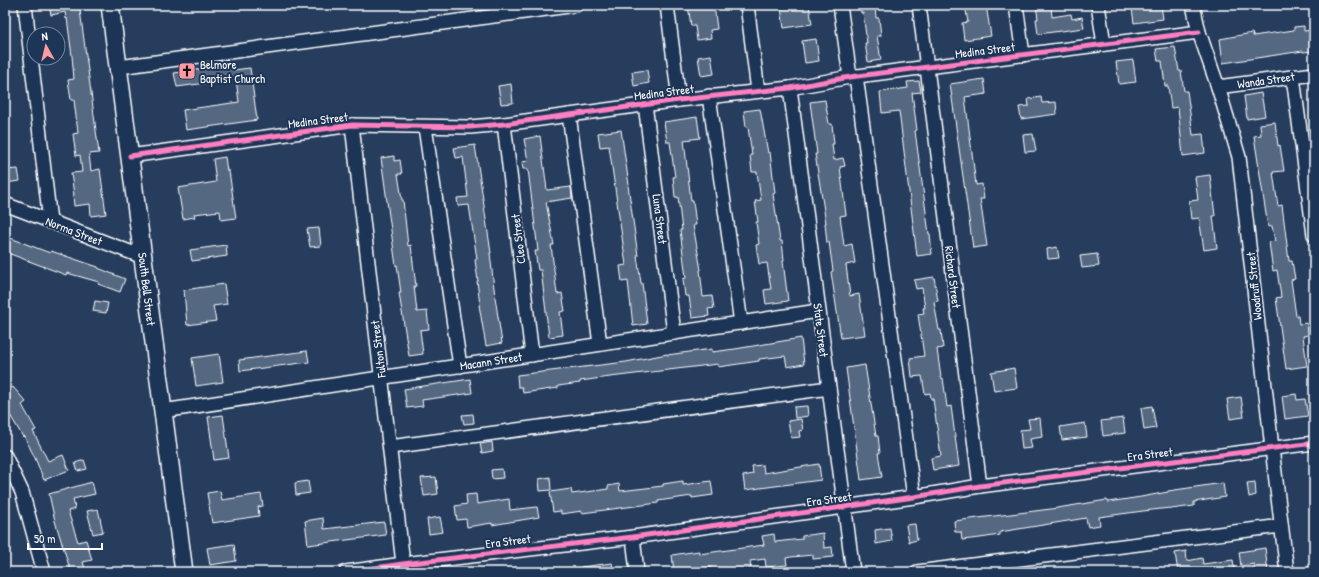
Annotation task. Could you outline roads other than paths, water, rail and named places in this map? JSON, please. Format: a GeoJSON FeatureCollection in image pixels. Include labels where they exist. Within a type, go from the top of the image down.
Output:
{"type":"FeatureCollection","features":[{"type":"Feature","properties":{"kind":"main road","name":"South Bell Street"},"geometry":{"type":"LineString","coordinates":[[110,5],[184,572]]}},
{"type":"Feature","properties":{"kind":"street"},"geometry":{"type":"LineString","coordinates":[[25,5],[50,222]]}},
{"type":"Feature","properties":{"kind":"street"},"geometry":{"type":"LineString","coordinates":[[118,67],[576,5]]}},
{"type":"Feature","properties":{"kind":"street"},"geometry":{"type":"LineString","coordinates":[[667,5],[679,100]]}},
{"type":"Feature","properties":{"kind":"street"},"geometry":{"type":"LineString","coordinates":[[747,5],[758,91]]}},
{"type":"Feature","properties":{"kind":"street"},"geometry":{"type":"LineString","coordinates":[[840,5],[853,76],[914,497]]}},
{"type":"Feature","properties":{"kind":"street","name":"Richard Street"},"geometry":{"type":"LineString","coordinates":[[919,5],[980,486]]}},
{"type":"Feature","properties":{"kind":"street"},"geometry":{"type":"LineString","coordinates":[[1016,5],[1023,55]]}},
{"type":"Feature","properties":{"kind":"street"},"geometry":{"type":"LineString","coordinates":[[1098,5],[1104,44]]}},
{"type":"Feature","properties":{"kind":"street","name":"Woodruff Street"},"geometry":{"type":"LineString","coordinates":[[1193,5],[1199,32],[1218,87],[1239,157],[1287,572]]}},
{"type":"Feature","properties":{"kind":"street","name":"Medina Street"},"geometry":{"type":"LineString","coordinates":[[130,156],[352,125],[470,127],[504,124],[645,104],[790,88],[853,76],[1199,32]]}},
{"type":"Feature","properties":{"kind":"street","name":"Wanda Street"},"geometry":{"type":"LineString","coordinates":[[1218,87],[1314,74]]}},
{"type":"Feature","properties":{"kind":"street"},"geometry":{"type":"LineString","coordinates":[[1293,77],[1314,235]]}},
{"type":"Feature","properties":{"kind":"street","name":"State Street"},"geometry":{"type":"LineString","coordinates":[[790,88],[853,572]]}},
{"type":"Feature","properties":{"kind":"street"},"geometry":{"type":"LineString","coordinates":[[709,96],[741,323]]}},
{"type":"Feature","properties":{"kind":"street","name":"Luna Street"},"geometry":{"type":"LineString","coordinates":[[645,104],[674,333]]}},
{"type":"Feature","properties":{"kind":"street"},"geometry":{"type":"LineString","coordinates":[[568,115],[600,344]]}},
{"type":"Feature","properties":{"kind":"street","name":"Cleo Street"},"geometry":{"type":"LineString","coordinates":[[504,124],[532,355]]}},
{"type":"Feature","properties":{"kind":"street","name":"Fulton Street"},"geometry":{"type":"LineString","coordinates":[[352,125],[404,568]]}},
{"type":"Feature","properties":{"kind":"street"},"geometry":{"type":"LineString","coordinates":[[425,127],[460,366]]}},
{"type":"Feature","properties":{"kind":"street","name":"Norma Street"},"geometry":{"type":"LineString","coordinates":[[5,204],[143,257]]}},
{"type":"Feature","properties":{"kind":"street","name":"Macann Street"},"geometry":{"type":"LineString","coordinates":[[163,410],[818,311]]}},
{"type":"Feature","properties":{"kind":"street"},"geometry":{"type":"LineString","coordinates":[[390,447],[829,388]]}},
{"type":"Feature","properties":{"kind":"street","name":"Era Street"},"geometry":{"type":"LineString","coordinates":[[346,572],[404,568],[844,507],[980,486],[1314,443]]}},
{"type":"Feature","properties":{"kind":"street"},"geometry":{"type":"LineString","coordinates":[[5,456],[22,492],[44,572]]}},
{"type":"Feature","properties":{"kind":"street"},"geometry":{"type":"LineString","coordinates":[[916,572],[1281,526]]}},
{"type":"Feature","properties":{"kind":"street"},"geometry":{"type":"LineString","coordinates":[[633,537],[637,572]]}},
{"type":"Feature","properties":{"kind":"place","name":"Belmore Baptist Church"},"geometry":{"type":"Point","coordinates":[187,71]}}]}
